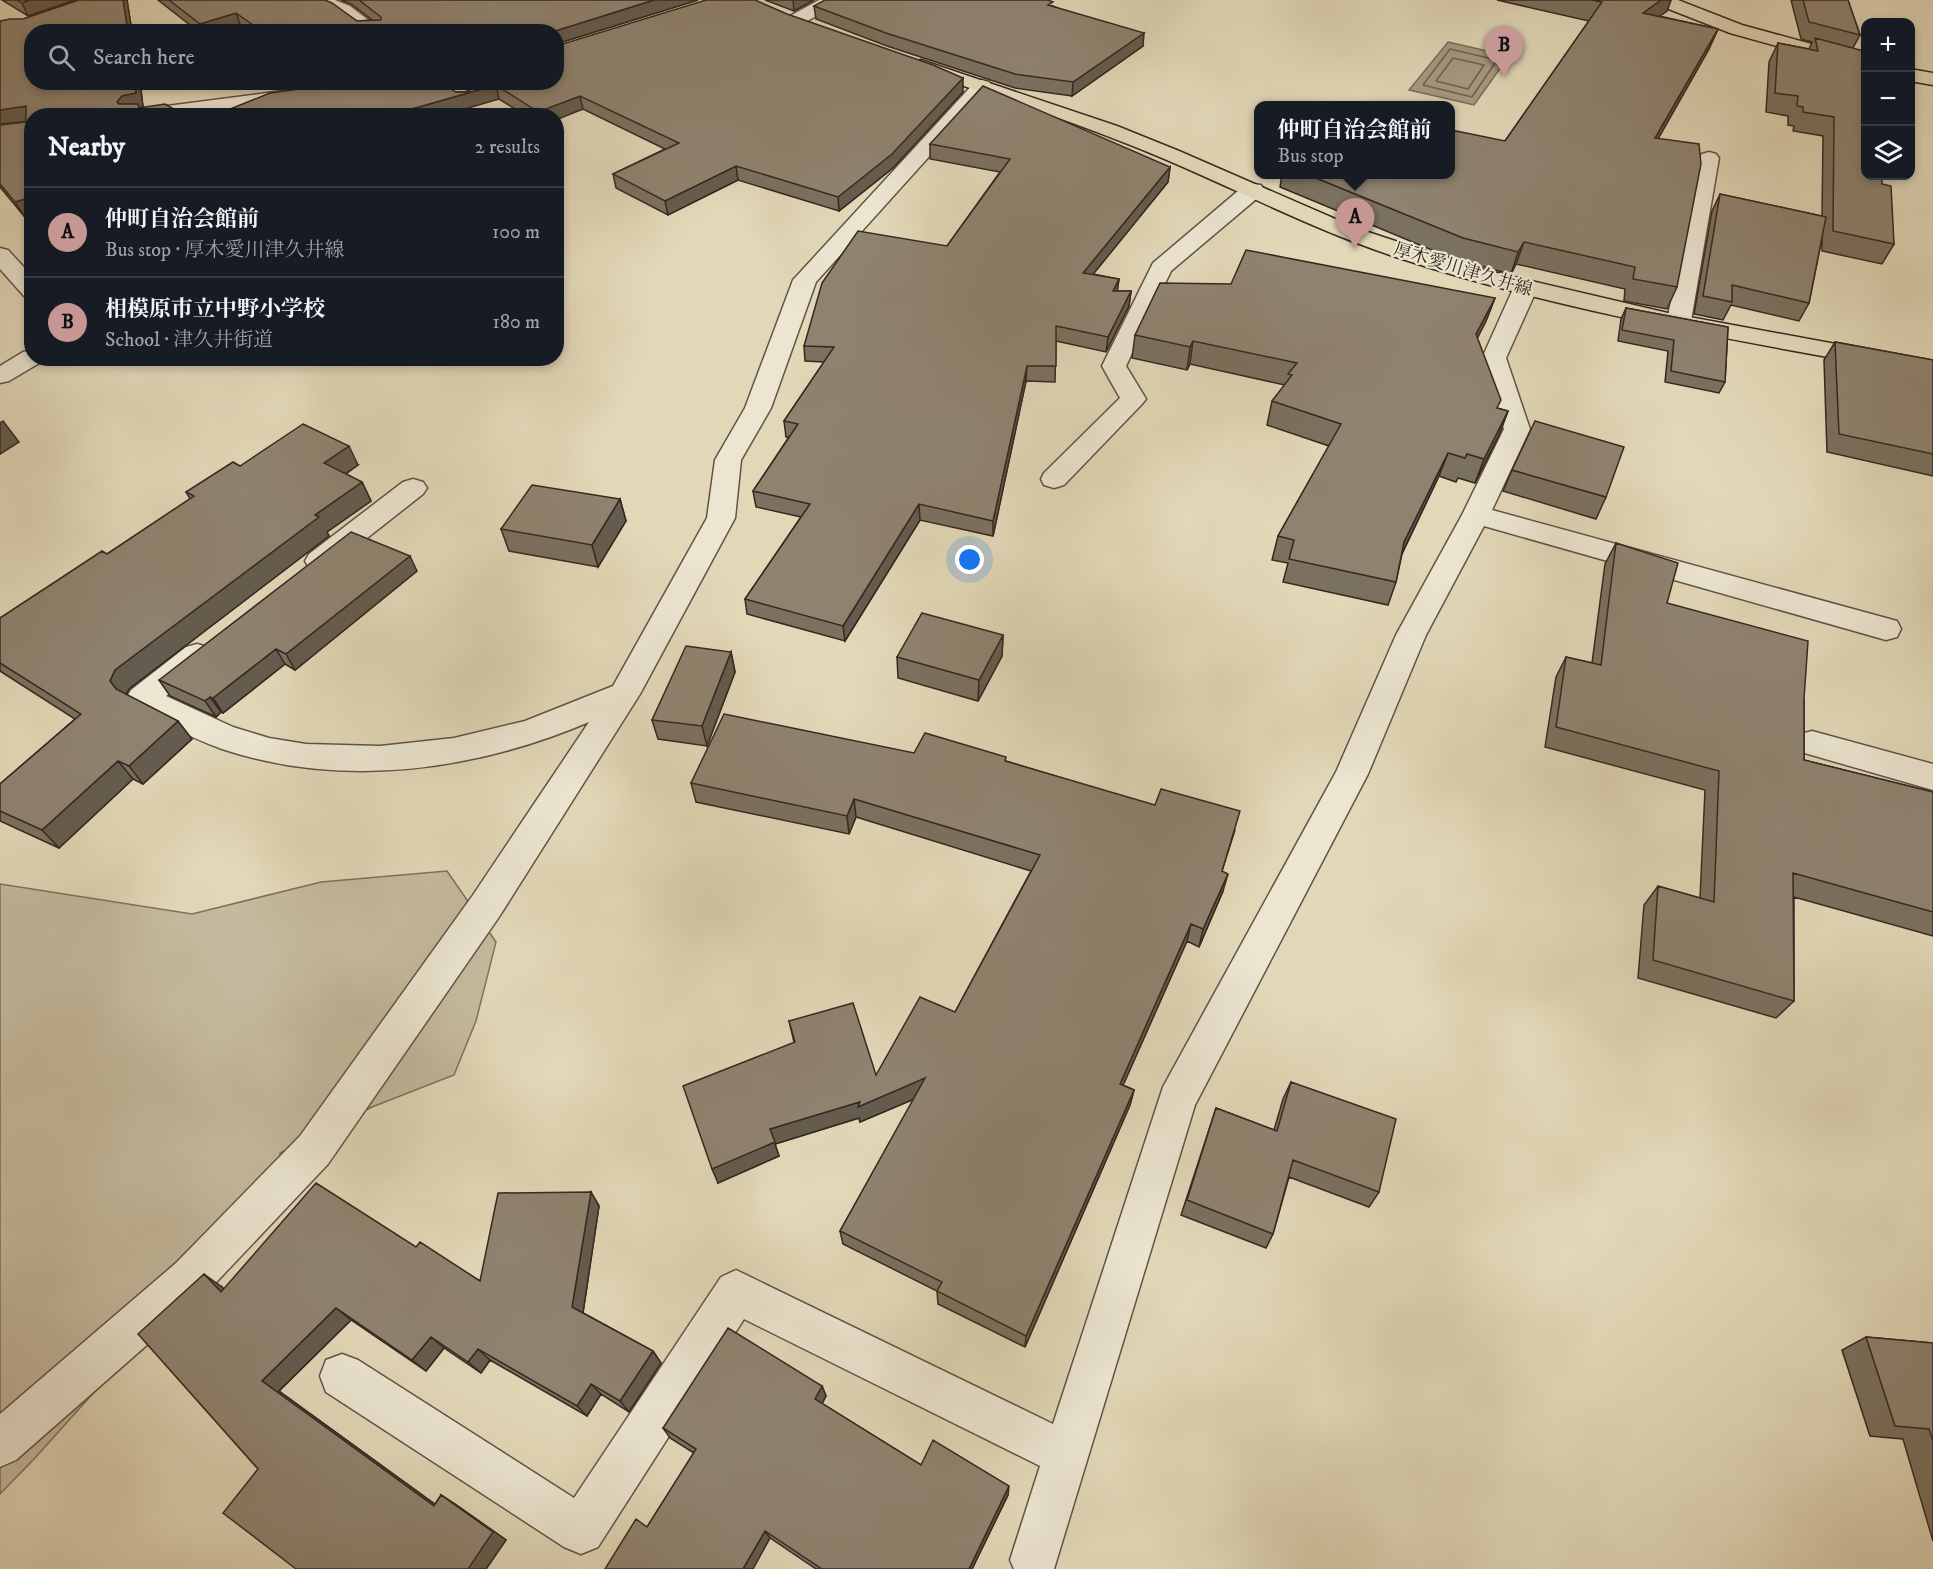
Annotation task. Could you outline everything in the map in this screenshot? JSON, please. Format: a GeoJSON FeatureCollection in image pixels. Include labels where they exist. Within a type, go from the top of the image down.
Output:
{"type":"FeatureCollection","features":[{"type":"Feature","properties":{"kind":"main road"},"geometry":{"type":"LineString","coordinates":[[1662,0],[1712,21],[1774,41],[1861,64]]}},
{"type":"Feature","properties":{"kind":"main road"},"geometry":{"type":"LineString","coordinates":[[786,18],[815,28]]}},
{"type":"Feature","properties":{"kind":"main road","name":"厚木愛川津久井線"},"geometry":{"type":"LineString","coordinates":[[900,59],[1095,124],[1324,222],[1404,253],[1525,289],[1933,369]]}},
{"type":"Feature","properties":{"kind":"main road"},"geometry":{"type":"LineString","coordinates":[[1915,76],[1933,79]]}},
{"type":"Feature","properties":{"kind":"street"},"geometry":{"type":"LineString","coordinates":[[320,0],[344,10],[364,24]]}},
{"type":"Feature","properties":{"kind":"street"},"geometry":{"type":"LineString","coordinates":[[786,18],[832,0]]}},
{"type":"Feature","properties":{"kind":"street"},"geometry":{"type":"LineString","coordinates":[[0,1444],[191,1278],[314,1150],[486,906],[624,694],[721,518],[728,460],[758,408],[805,280],[982,86]]}},
{"type":"Feature","properties":{"kind":"street"},"geometry":{"type":"LineString","coordinates":[[454,90],[465,100]]}},
{"type":"Feature","properties":{"kind":"street"},"geometry":{"type":"LineString","coordinates":[[230,108],[306,94]]}},
{"type":"Feature","properties":{"kind":"street"},"geometry":{"type":"LineString","coordinates":[[1679,321],[1709,158]]}},
{"type":"Feature","properties":{"kind":"street"},"geometry":{"type":"LineString","coordinates":[[1054,479],[1133,399],[1114,366],[1161,268],[1253,190]]}},
{"type":"Feature","properties":{"kind":"street"},"geometry":{"type":"LineString","coordinates":[[0,255],[24,282]]}},
{"type":"Feature","properties":{"kind":"street"},"geometry":{"type":"LineString","coordinates":[[1034,1560],[1177,1100],[1352,774],[1411,635],[1476,515],[1517,429],[1494,358],[1525,289]]}},
{"type":"Feature","properties":{"kind":"street"},"geometry":{"type":"LineString","coordinates":[[0,376],[24,362]]}},
{"type":"Feature","properties":{"kind":"street"},"geometry":{"type":"LineString","coordinates":[[301,575],[413,488]]}},
{"type":"Feature","properties":{"kind":"street"},"geometry":{"type":"LineString","coordinates":[[1476,515],[1886,628]]}},
{"type":"Feature","properties":{"kind":"street"},"geometry":{"type":"LineString","coordinates":[[216,640],[142,698],[233,740],[308,758],[374,760],[443,753],[528,732],[624,694]]}},
{"type":"Feature","properties":{"kind":"street"},"geometry":{"type":"LineString","coordinates":[[1812,743],[1933,777]]}},
{"type":"Feature","properties":{"kind":"street"},"geometry":{"type":"LineString","coordinates":[[342,1376],[581,1530],[736,1292],[1066,1455]]}},
{"type":"Feature","properties":{"kind":"shaded area"},"geometry":{"type":"Polygon","coordinates":[[[447,871],[496,942],[476,1021],[454,1075],[372,1107],[280,1153],[281,1184],[0,1494],[0,884],[192,914],[321,882],[447,871]]]}},
{"type":"Feature","properties":{"kind":"water"},"geometry":{"type":"Polygon","coordinates":[[[1448,42],[1509,56],[1474,105],[1409,90],[1448,42]]]}},
{"type":"Feature","properties":{"kind":"building"},"geometry":{"type":"Polygon","coordinates":[[[79,0],[123,0],[127,24],[24,24],[24,90],[136,90],[136,93],[122,96],[117,102],[119,104],[138,104],[139,108],[26,108],[26,106],[0,110],[0,21],[23,19],[79,0]]]}},
{"type":"Feature","properties":{"kind":"building"},"geometry":{"type":"Polygon","coordinates":[[[169,0],[325,0],[357,21],[381,20],[381,17],[359,0],[654,0],[564,28],[564,24],[252,24],[236,13],[200,24],[169,0]]]}},
{"type":"Feature","properties":{"kind":"building"},"geometry":{"type":"Polygon","coordinates":[[[706,0],[755,0],[787,14],[933,65],[963,78],[892,154],[838,197],[736,166],[665,201],[613,174],[679,143],[580,96],[548,108],[532,108],[504,90],[564,90],[564,44],[706,0]]]}},
{"type":"Feature","properties":{"kind":"building"},"geometry":{"type":"Polygon","coordinates":[[[825,0],[1048,0],[1053,2],[1048,5],[1144,33],[1073,82],[1015,74],[886,33],[814,6],[825,0]]]}},
{"type":"Feature","properties":{"kind":"building"},"geometry":{"type":"Polygon","coordinates":[[[1592,0],[1661,0],[1643,13],[1718,29],[1655,138],[1699,144],[1701,164],[1677,287],[1633,279],[1635,267],[1524,242],[1518,252],[1463,238],[1318,179],[1455,179],[1455,131],[1505,141],[1602,2],[1592,0]]]}},
{"type":"Feature","properties":{"kind":"building"},"geometry":{"type":"Polygon","coordinates":[[[1803,0],[1848,0],[1860,35],[1809,22],[1803,0]]]}},
{"type":"Feature","properties":{"kind":"building"},"geometry":{"type":"Polygon","coordinates":[[[1815,38],[1861,50],[1861,180],[1882,180],[1882,184],[1891,186],[1894,244],[1833,231],[1834,117],[1803,112],[1803,107],[1797,106],[1798,96],[1775,93],[1778,43],[1818,51],[1815,38]]]}},
{"type":"Feature","properties":{"kind":"building"},"geometry":{"type":"Polygon","coordinates":[[[983,86],[1170,167],[1083,273],[1119,279],[1113,291],[1131,291],[1108,337],[1056,326],[1056,366],[1027,366],[993,521],[919,504],[843,626],[745,599],[810,504],[753,491],[798,424],[784,421],[834,347],[804,346],[822,283],[858,231],[947,246],[1010,159],[930,144],[983,86]]]}},
{"type":"Feature","properties":{"kind":"building"},"geometry":{"type":"Polygon","coordinates":[[[292,90],[453,90],[468,92],[478,90],[415,108],[233,108],[270,93],[292,90]]]}},
{"type":"Feature","properties":{"kind":"building"},"geometry":{"type":"Polygon","coordinates":[[[165,104],[172,108],[139,108],[165,104]]]}},
{"type":"Feature","properties":{"kind":"building"},"geometry":{"type":"Polygon","coordinates":[[[24,122],[24,199],[15,202],[0,184],[0,125],[24,122]]]}},
{"type":"Feature","properties":{"kind":"building"},"geometry":{"type":"Polygon","coordinates":[[[1720,194],[1826,217],[1809,303],[1732,285],[1732,302],[1703,296],[1720,194]]]}},
{"type":"Feature","properties":{"kind":"building"},"geometry":{"type":"Polygon","coordinates":[[[1246,250],[1495,298],[1476,334],[1501,400],[1497,408],[1508,411],[1484,459],[1467,454],[1465,458],[1448,453],[1404,542],[1396,582],[1289,559],[1294,540],[1278,536],[1341,424],[1272,401],[1292,375],[1288,374],[1297,363],[1193,341],[1190,347],[1135,335],[1160,283],[1231,284],[1246,250]]]}},
{"type":"Feature","properties":{"kind":"building"},"geometry":{"type":"Polygon","coordinates":[[[1626,308],[1728,327],[1725,382],[1671,371],[1674,340],[1622,330],[1626,308]]]}},
{"type":"Feature","properties":{"kind":"building"},"geometry":{"type":"Polygon","coordinates":[[[1835,342],[1933,360],[1933,454],[1839,434],[1835,342]]]}},
{"type":"Feature","properties":{"kind":"building"},"geometry":{"type":"Polygon","coordinates":[[[1535,421],[1624,447],[1606,497],[1512,470],[1535,421]]]}},
{"type":"Feature","properties":{"kind":"building"},"geometry":{"type":"Polygon","coordinates":[[[303,424],[349,446],[324,463],[362,482],[315,515],[319,517],[115,670],[110,681],[116,689],[178,721],[129,766],[118,761],[42,830],[0,811],[0,784],[81,714],[0,663],[0,618],[102,551],[107,554],[194,496],[186,492],[233,462],[240,466],[303,424]]]}},
{"type":"Feature","properties":{"kind":"building"},"geometry":{"type":"Polygon","coordinates":[[[532,485],[620,499],[592,545],[501,529],[532,485]]]}},
{"type":"Feature","properties":{"kind":"building"},"geometry":{"type":"Polygon","coordinates":[[[351,532],[410,556],[286,654],[276,649],[213,698],[210,697],[205,701],[159,680],[351,532]]]}},
{"type":"Feature","properties":{"kind":"building"},"geometry":{"type":"Polygon","coordinates":[[[1616,543],[1678,563],[1667,603],[1808,641],[1804,699],[1804,760],[1933,792],[1933,912],[1793,873],[1794,1001],[1653,960],[1658,886],[1714,902],[1719,771],[1556,727],[1566,657],[1601,665],[1616,543]]]}},
{"type":"Feature","properties":{"kind":"building"},"geometry":{"type":"Polygon","coordinates":[[[922,613],[1003,635],[979,680],[897,657],[922,613]]]}},
{"type":"Feature","properties":{"kind":"building"},"geometry":{"type":"Polygon","coordinates":[[[686,646],[731,652],[702,726],[652,720],[686,646]]]}},
{"type":"Feature","properties":{"kind":"building"},"geometry":{"type":"Polygon","coordinates":[[[724,714],[914,753],[925,733],[1006,757],[1005,761],[1155,805],[1161,789],[1240,811],[1222,871],[1228,874],[1203,929],[1191,924],[1120,1084],[1134,1090],[1026,1336],[937,1291],[942,1282],[840,1231],[925,1078],[858,1107],[860,1102],[770,1129],[775,1142],[712,1169],[683,1086],[795,1042],[789,1021],[853,1003],[876,1075],[920,997],[955,1012],[1040,855],[854,799],[847,816],[691,783],[724,714]]]}},
{"type":"Feature","properties":{"kind":"building"},"geometry":{"type":"Polygon","coordinates":[[[1291,1082],[1396,1119],[1379,1192],[1293,1160],[1273,1234],[1187,1200],[1216,1108],[1277,1131],[1291,1082]]]}},
{"type":"Feature","properties":{"kind":"building"},"geometry":{"type":"Polygon","coordinates":[[[316,1183],[416,1247],[420,1242],[480,1281],[498,1193],[591,1192],[572,1307],[653,1351],[620,1401],[591,1384],[577,1406],[478,1349],[468,1362],[431,1337],[412,1360],[336,1308],[262,1381],[434,1506],[441,1495],[493,1532],[468,1569],[296,1569],[223,1513],[258,1469],[138,1334],[204,1274],[221,1292],[316,1183]]]}},
{"type":"Feature","properties":{"kind":"building"},"geometry":{"type":"Polygon","coordinates":[[[728,1328],[822,1386],[815,1399],[921,1465],[933,1440],[1009,1486],[969,1569],[822,1569],[765,1531],[743,1569],[605,1569],[636,1519],[647,1527],[696,1449],[663,1428],[728,1328]]]}},
{"type":"Feature","properties":{"kind":"building"},"geometry":{"type":"Polygon","coordinates":[[[1866,1337],[1933,1343],[1933,1441],[1929,1429],[1895,1426],[1866,1337]]]}},
{"type":"Feature","properties":{"kind":"place","name":"相模原市立中野小学校"},"geometry":{"type":"Point","coordinates":[1504,76]}},
{"type":"Feature","properties":{"kind":"place","name":"仲町自治会館前"},"geometry":{"type":"Point","coordinates":[1355,248]}}]}
